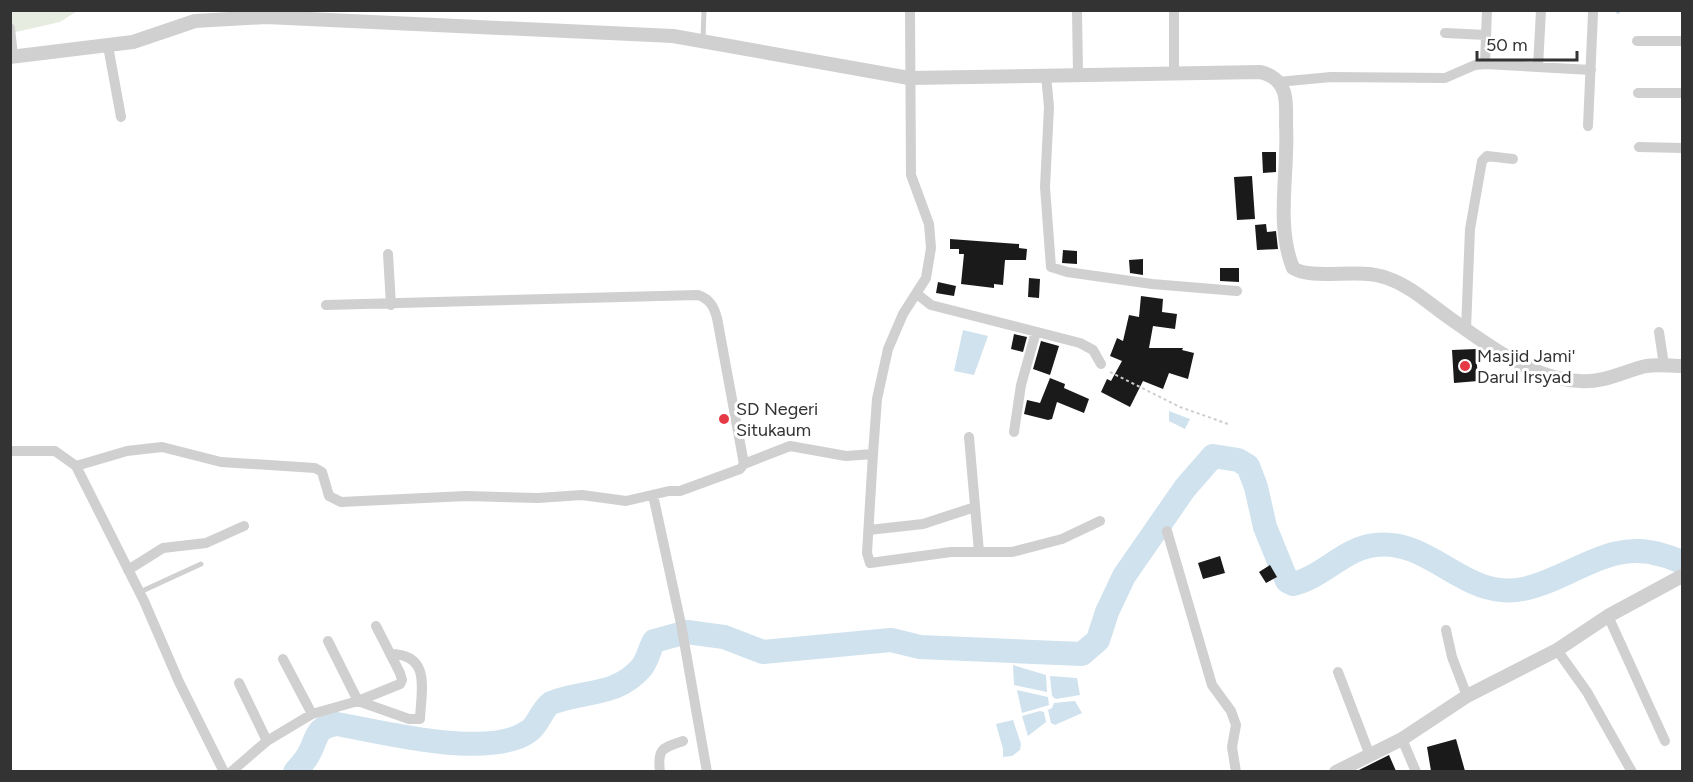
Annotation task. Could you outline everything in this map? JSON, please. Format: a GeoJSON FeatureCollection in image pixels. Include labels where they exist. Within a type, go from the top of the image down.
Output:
{"type":"FeatureCollection","features":[{"type":"Feature","properties":{"kind":"street"},"geometry":{"type":"LineString","coordinates":[[910,10],[911,175],[931,235],[929,264],[917,294],[903,314],[888,349],[878,399],[867,554],[870,563],[934,553],[1021,550],[1062,539],[1100,521]]}},
{"type":"Feature","properties":{"kind":"street"},"geometry":{"type":"LineString","coordinates":[[1077,10],[1078,74]]}},
{"type":"Feature","properties":{"kind":"street"},"geometry":{"type":"LineString","coordinates":[[1174,10],[1174,74]]}},
{"type":"Feature","properties":{"kind":"street"},"geometry":{"type":"LineString","coordinates":[[1485,64],[1487,10]]}},
{"type":"Feature","properties":{"kind":"street"},"geometry":{"type":"LineString","coordinates":[[1538,67],[1541,10]]}},
{"type":"Feature","properties":{"kind":"street"},"geometry":{"type":"LineString","coordinates":[[1588,126],[1593,13]]}},
{"type":"Feature","properties":{"kind":"street"},"geometry":{"type":"LineString","coordinates":[[10,28],[12,57],[108,46],[145,39],[194,16],[266,14],[674,36],[909,78],[1268,73],[1278,82],[1284,93],[1287,136],[1284,220],[1287,247],[1293,268],[1307,273],[1355,272],[1383,276],[1423,296],[1488,345],[1532,370],[1564,379],[1594,381],[1647,366],[1683,366]]}},
{"type":"Feature","properties":{"kind":"street"},"geometry":{"type":"LineString","coordinates":[[1445,33],[1486,35]]}},
{"type":"Feature","properties":{"kind":"street"},"geometry":{"type":"LineString","coordinates":[[1637,41],[1683,42]]}},
{"type":"Feature","properties":{"kind":"street"},"geometry":{"type":"LineString","coordinates":[[108,46],[121,117]]}},
{"type":"Feature","properties":{"kind":"street"},"geometry":{"type":"LineString","coordinates":[[1278,82],[1331,77],[1445,78],[1475,65],[1485,64],[1591,70]]}},
{"type":"Feature","properties":{"kind":"street"},"geometry":{"type":"LineString","coordinates":[[1046,75],[1048,106],[1045,187],[1051,267],[1066,272],[1152,284],[1237,291]]}},
{"type":"Feature","properties":{"kind":"street"},"geometry":{"type":"LineString","coordinates":[[1638,93],[1683,93]]}},
{"type":"Feature","properties":{"kind":"street"},"geometry":{"type":"LineString","coordinates":[[1639,147],[1683,148]]}},
{"type":"Feature","properties":{"kind":"street"},"geometry":{"type":"LineString","coordinates":[[1466,329],[1470,229],[1482,161],[1487,156],[1513,159]]}},
{"type":"Feature","properties":{"kind":"street"},"geometry":{"type":"LineString","coordinates":[[388,254],[392,305]]}},
{"type":"Feature","properties":{"kind":"street"},"geometry":{"type":"LineString","coordinates":[[917,294],[931,305],[1080,343],[1093,350],[1101,364]]}},
{"type":"Feature","properties":{"kind":"street"},"geometry":{"type":"LineString","coordinates":[[326,305],[699,296],[705,298],[714,309],[717,318],[744,464]]}},
{"type":"Feature","properties":{"kind":"street"},"geometry":{"type":"LineString","coordinates":[[1014,432],[1019,395],[1036,332]]}},
{"type":"Feature","properties":{"kind":"street"},"geometry":{"type":"LineString","coordinates":[[1659,332],[1664,365]]}},
{"type":"Feature","properties":{"kind":"street"},"geometry":{"type":"LineString","coordinates":[[969,437],[979,552]]}},
{"type":"Feature","properties":{"kind":"street"},"geometry":{"type":"LineString","coordinates":[[76,466],[127,451],[162,447],[231,464],[315,468],[322,472],[329,496],[340,502],[466,496],[538,498],[582,495],[626,501],[693,488],[790,446],[846,456],[873,454]]}},
{"type":"Feature","properties":{"kind":"street"},"geometry":{"type":"LineString","coordinates":[[10,452],[48,449],[61,453],[76,466],[224,771]]}},
{"type":"Feature","properties":{"kind":"street"},"geometry":{"type":"LineString","coordinates":[[653,495],[681,624],[707,771]]}},
{"type":"Feature","properties":{"kind":"street"},"geometry":{"type":"LineString","coordinates":[[869,530],[923,524],[975,507]]}},
{"type":"Feature","properties":{"kind":"street"},"geometry":{"type":"LineString","coordinates":[[128,570],[163,548],[206,543],[244,526]]}},
{"type":"Feature","properties":{"kind":"street"},"geometry":{"type":"LineString","coordinates":[[1167,531],[1212,685],[1231,711],[1236,725],[1232,747],[1236,771]]}},
{"type":"Feature","properties":{"kind":"street"},"geometry":{"type":"LineString","coordinates":[[1336,771],[1402,739],[1467,696],[1557,650],[1608,616],[1681,577]]}},
{"type":"Feature","properties":{"kind":"street"},"geometry":{"type":"LineString","coordinates":[[1608,616],[1665,741]]}},
{"type":"Feature","properties":{"kind":"street"},"geometry":{"type":"LineString","coordinates":[[376,626],[402,680]]}},
{"type":"Feature","properties":{"kind":"street"},"geometry":{"type":"LineString","coordinates":[[1446,630],[1452,657],[1467,696]]}},
{"type":"Feature","properties":{"kind":"street"},"geometry":{"type":"LineString","coordinates":[[328,641],[358,701],[409,719],[420,720],[422,673],[417,663],[402,654],[390,654]]}},
{"type":"Feature","properties":{"kind":"street"},"geometry":{"type":"LineString","coordinates":[[1557,650],[1587,692],[1632,771]]}},
{"type":"Feature","properties":{"kind":"street"},"geometry":{"type":"LineString","coordinates":[[283,659],[312,714]]}},
{"type":"Feature","properties":{"kind":"street"},"geometry":{"type":"LineString","coordinates":[[1338,672],[1369,753]]}},
{"type":"Feature","properties":{"kind":"street"},"geometry":{"type":"LineString","coordinates":[[231,771],[267,741],[312,714],[358,701],[422,673]]}},
{"type":"Feature","properties":{"kind":"street"},"geometry":{"type":"LineString","coordinates":[[239,683],[267,741]]}},
{"type":"Feature","properties":{"kind":"street"},"geometry":{"type":"LineString","coordinates":[[1402,739],[1416,771]]}},
{"type":"Feature","properties":{"kind":"street"},"geometry":{"type":"LineString","coordinates":[[660,771],[658,757],[664,748],[683,741]]}},
{"type":"Feature","properties":{"kind":"lane"},"geometry":{"type":"LineString","coordinates":[[703,41],[704,10]]}},
{"type":"Feature","properties":{"kind":"lane"},"geometry":{"type":"LineString","coordinates":[[139,592],[201,564]]}},
{"type":"Feature","properties":{"kind":"path"},"geometry":{"type":"LineString","coordinates":[[1101,364],[1107,371],[1172,403],[1228,424]]}},
{"type":"Feature","properties":{"kind":"shaded area"},"geometry":{"type":"Polygon","coordinates":[[[10,11],[77,11],[60,22],[11,33],[10,11]]]}},
{"type":"Feature","properties":{"kind":"water"},"geometry":{"type":"Polygon","coordinates":[[[963,330],[988,336],[974,375],[954,371],[963,330]]]}},
{"type":"Feature","properties":{"kind":"water"},"geometry":{"type":"Polygon","coordinates":[[[1169,411],[1190,419],[1185,429],[1169,421],[1169,411]]]}},
{"type":"Feature","properties":{"kind":"water"},"geometry":{"type":"Polygon","coordinates":[[[1013,665],[1046,675],[1047,692],[1014,685],[1013,665]]]}},
{"type":"Feature","properties":{"kind":"water"},"geometry":{"type":"Polygon","coordinates":[[[1050,676],[1077,678],[1080,695],[1056,699],[1052,696],[1050,676]]]}},
{"type":"Feature","properties":{"kind":"water"},"geometry":{"type":"Polygon","coordinates":[[[1017,690],[1048,697],[1049,705],[1022,713],[1017,690]]]}},
{"type":"Feature","properties":{"kind":"water"},"geometry":{"type":"Polygon","coordinates":[[[1075,701],[1082,713],[1055,725],[1051,723],[1048,710],[1054,703],[1075,701]]]}},
{"type":"Feature","properties":{"kind":"water"},"geometry":{"type":"Polygon","coordinates":[[[1044,712],[1046,722],[1028,736],[1022,716],[1044,712]]]}},
{"type":"Feature","properties":{"kind":"water"},"geometry":{"type":"Polygon","coordinates":[[[1013,720],[1021,744],[1020,750],[1012,756],[1003,757],[996,724],[1013,720]]]}},
{"type":"Feature","properties":{"kind":"building"},"geometry":{"type":"Polygon","coordinates":[[[1262,152],[1276,152],[1276,172],[1263,173],[1262,152]]]}},
{"type":"Feature","properties":{"kind":"building"},"geometry":{"type":"Polygon","coordinates":[[[1252,176],[1255,219],[1237,220],[1234,177],[1252,176]]]}},
{"type":"Feature","properties":{"kind":"building"},"geometry":{"type":"Polygon","coordinates":[[[1266,224],[1267,232],[1276,231],[1278,249],[1257,250],[1255,225],[1266,224]]]}},
{"type":"Feature","properties":{"kind":"building"},"geometry":{"type":"Polygon","coordinates":[[[950,239],[1019,244],[1019,248],[1027,249],[1026,260],[1005,260],[1003,285],[994,284],[994,288],[961,284],[964,254],[959,254],[959,249],[950,249],[950,239]]]}},
{"type":"Feature","properties":{"kind":"building"},"geometry":{"type":"Polygon","coordinates":[[[1063,250],[1077,251],[1077,264],[1062,263],[1063,250]]]}},
{"type":"Feature","properties":{"kind":"building"},"geometry":{"type":"Polygon","coordinates":[[[1143,259],[1143,275],[1130,273],[1129,260],[1143,259]]]}},
{"type":"Feature","properties":{"kind":"building"},"geometry":{"type":"Polygon","coordinates":[[[1220,268],[1239,268],[1239,282],[1220,281],[1220,268]]]}},
{"type":"Feature","properties":{"kind":"building"},"geometry":{"type":"Polygon","coordinates":[[[1029,278],[1040,279],[1039,298],[1028,297],[1029,278]]]}},
{"type":"Feature","properties":{"kind":"building"},"geometry":{"type":"Polygon","coordinates":[[[938,282],[956,286],[954,296],[936,293],[938,282]]]}},
{"type":"Feature","properties":{"kind":"building"},"geometry":{"type":"Polygon","coordinates":[[[1141,296],[1163,299],[1162,312],[1177,314],[1175,329],[1153,326],[1149,348],[1183,348],[1182,350],[1194,353],[1188,379],[1169,373],[1163,389],[1143,381],[1130,407],[1101,392],[1107,379],[1111,381],[1122,361],[1110,356],[1117,338],[1123,341],[1129,315],[1139,317],[1141,296]]]}},
{"type":"Feature","properties":{"kind":"building"},"geometry":{"type":"Polygon","coordinates":[[[1014,334],[1027,337],[1023,352],[1011,349],[1014,334]]]}},
{"type":"Feature","properties":{"kind":"building"},"geometry":{"type":"Polygon","coordinates":[[[1041,341],[1059,346],[1050,375],[1033,369],[1041,341]]]}},
{"type":"Feature","properties":{"kind":"building","name":"Masjid Jami' Darul Irsyad"},"geometry":{"type":"Polygon","coordinates":[[[1476,349],[1478,381],[1454,383],[1452,350],[1476,349]]]}},
{"type":"Feature","properties":{"kind":"building"},"geometry":{"type":"Polygon","coordinates":[[[1050,378],[1065,384],[1064,388],[1089,399],[1084,413],[1057,402],[1052,419],[1024,414],[1027,400],[1040,403],[1050,378]]]}},
{"type":"Feature","properties":{"kind":"building"},"geometry":{"type":"Polygon","coordinates":[[[1220,556],[1225,573],[1203,579],[1198,563],[1220,556]]]}},
{"type":"Feature","properties":{"kind":"building"},"geometry":{"type":"Polygon","coordinates":[[[1270,565],[1277,577],[1266,583],[1259,572],[1270,565]]]}},
{"type":"Feature","properties":{"kind":"building"},"geometry":{"type":"Polygon","coordinates":[[[1456,739],[1465,771],[1431,771],[1427,747],[1456,739]]]}},
{"type":"Feature","properties":{"kind":"building"},"geometry":{"type":"Polygon","coordinates":[[[1389,755],[1396,771],[1357,771],[1389,755]]]}},
{"type":"Feature","properties":{"kind":"waterway"},"geometry":{"type":"LineString","coordinates":[[295,772],[307,757],[320,731],[337,724],[407,737],[463,744],[511,739],[529,731],[551,703],[611,688],[622,683],[642,667],[654,641],[687,632],[724,637],[763,652],[891,640],[920,647],[1082,654],[1098,640],[1107,612],[1124,576],[1185,488],[1213,456],[1238,460],[1248,466],[1256,487],[1265,527],[1287,581],[1293,584],[1314,575],[1354,551],[1375,545],[1395,545],[1414,551],[1465,579],[1502,590],[1523,589],[1541,584],[1591,562],[1625,552],[1643,551],[1682,563]]}},
{"type":"Feature","properties":{"kind":"place","name":"Masjid Jami' Darul Irsyad"},"geometry":{"type":"Point","coordinates":[1465,366]}},
{"type":"Feature","properties":{"kind":"place","name":"SD Negeri Situkaum"},"geometry":{"type":"Point","coordinates":[724,419]}}]}
